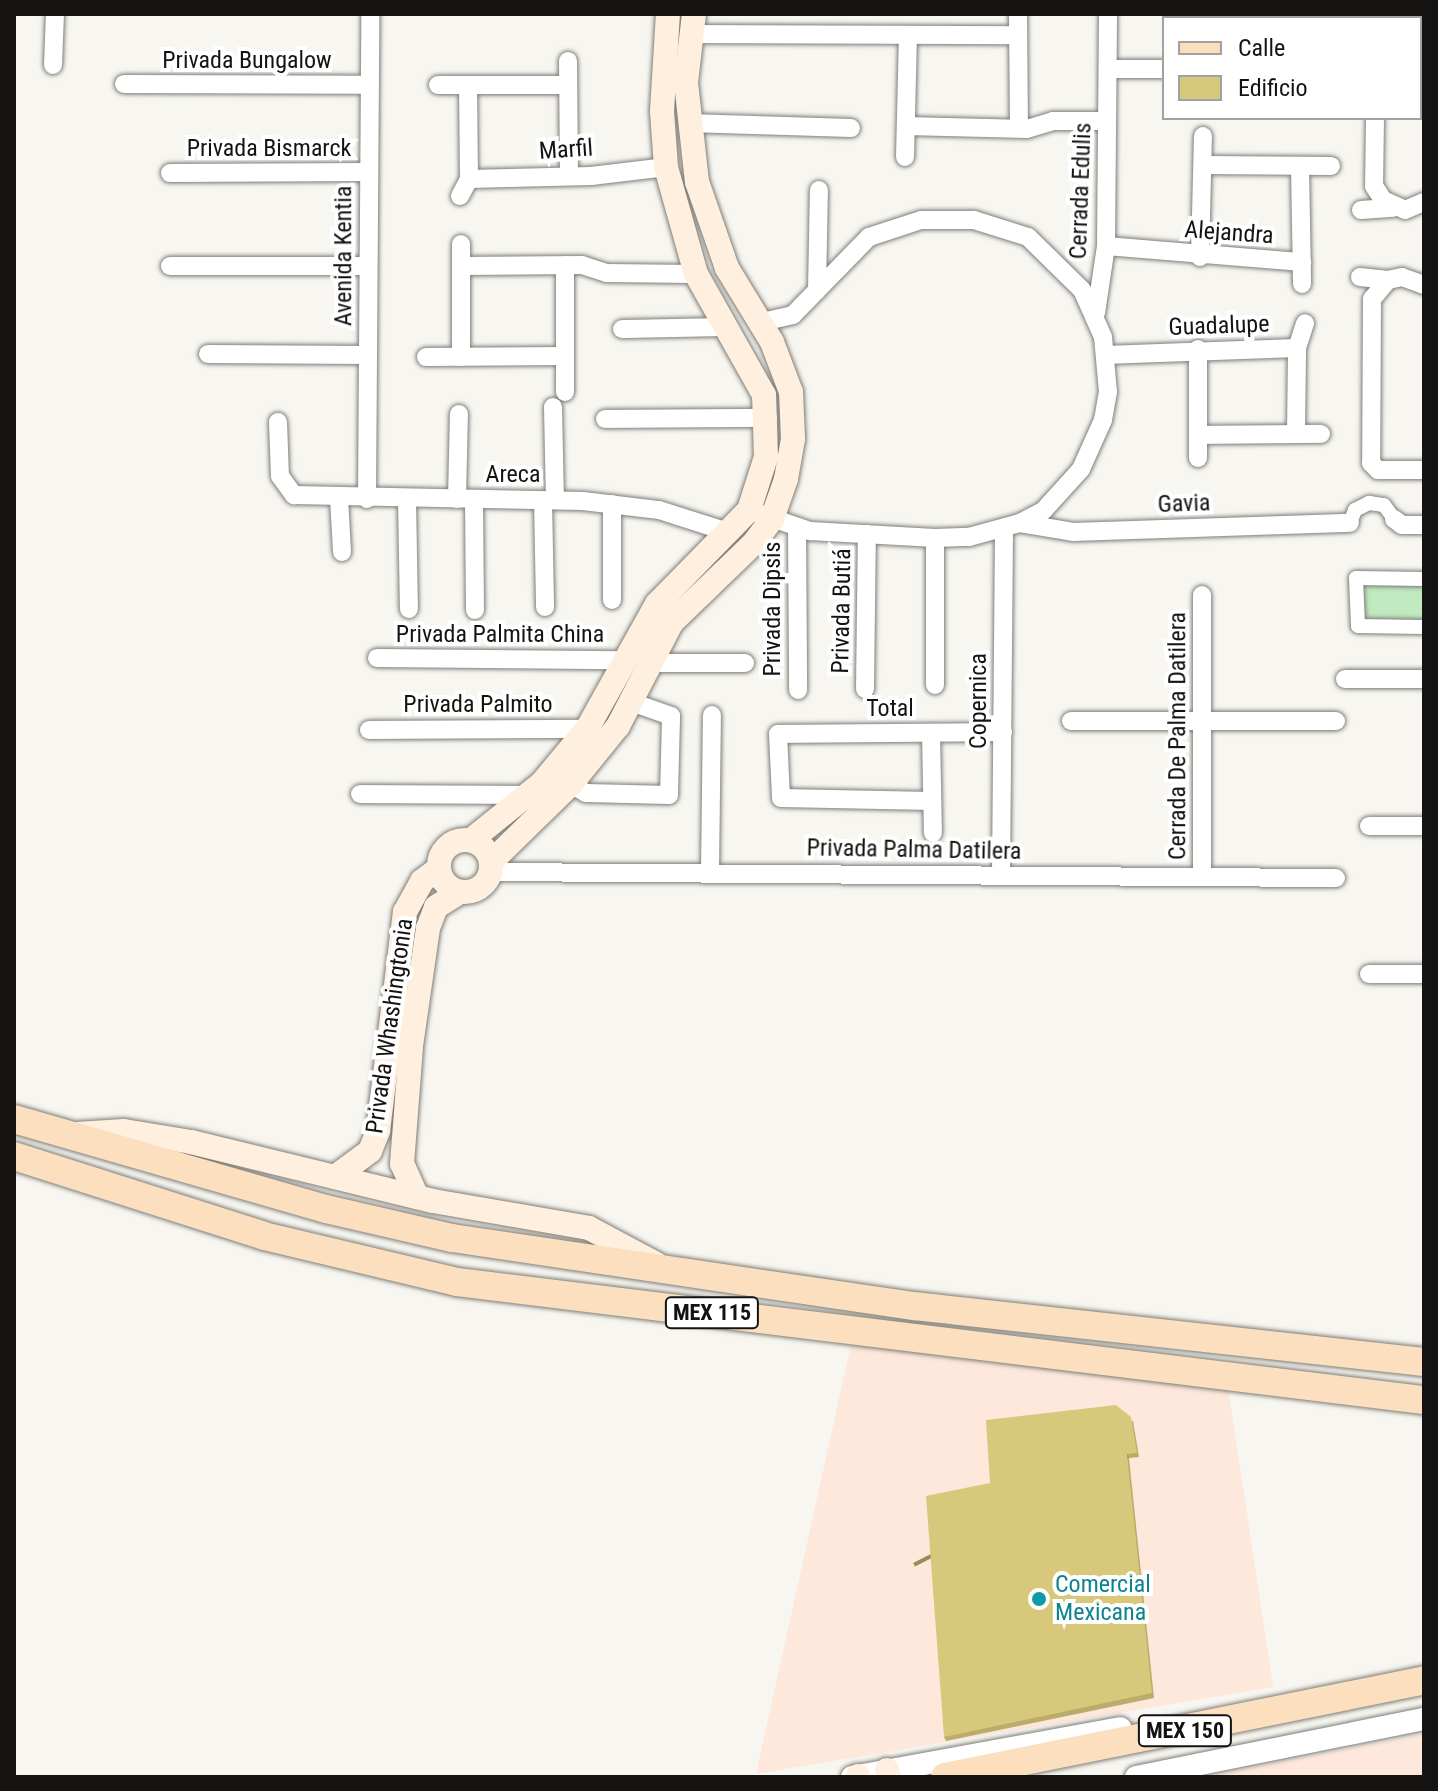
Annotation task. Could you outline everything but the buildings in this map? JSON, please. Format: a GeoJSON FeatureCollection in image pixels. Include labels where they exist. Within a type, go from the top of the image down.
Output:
{"type":"FeatureCollection","features":[{"type":"Feature","properties":{"kind":"main road"},"geometry":{"type":"LineString","coordinates":[[668,14],[662,111],[666,167],[696,274],[753,368],[768,418],[766,457],[749,510],[657,604],[587,729],[528,795],[471,840],[447,846],[438,869],[445,884],[460,892],[479,888],[491,867],[571,784],[631,702],[684,606],[754,543],[772,519],[793,439],[791,392],[772,342],[758,323],[714,233],[697,182],[688,123],[692,24]]}},
{"type":"Feature","properties":{"kind":"main road"},"geometry":{"type":"LineString","coordinates":[[471,840],[484,848],[491,867]]}},
{"type":"Feature","properties":{"kind":"main road","name":"Privada Whashingtonia"},"geometry":{"type":"LineString","coordinates":[[335,1177],[370,1151],[378,1131],[405,912],[422,881],[438,869]]}},
{"type":"Feature","properties":{"kind":"main road","name":"Privada Whashingtonia"},"geometry":{"type":"LineString","coordinates":[[417,1197],[402,1164],[411,1046],[428,928],[436,907],[460,892]]}},
{"type":"Feature","properties":{"kind":"main road","name":"MEX 115"},"geometry":{"type":"LineString","coordinates":[[14,1119],[326,1209],[452,1238],[914,1306],[1424,1362]]}},
{"type":"Feature","properties":{"kind":"main road"},"geometry":{"type":"LineString","coordinates":[[70,1134],[124,1131],[191,1142],[417,1197],[589,1228],[666,1269]]}},
{"type":"Feature","properties":{"kind":"main road","name":"MEX 115"},"geometry":{"type":"LineString","coordinates":[[14,1156],[264,1236],[457,1282],[1424,1400]]}},
{"type":"Feature","properties":{"kind":"main road","name":"MEX 150"},"geometry":{"type":"LineString","coordinates":[[945,1777],[1424,1680]]}},
{"type":"Feature","properties":{"kind":"main road","name":"MEX 150"},"geometry":{"type":"LineString","coordinates":[[1025,1777],[1424,1696]]}},
{"type":"Feature","properties":{"kind":"street"},"geometry":{"type":"LineString","coordinates":[[53,65],[55,14]]}},
{"type":"Feature","properties":{"kind":"street","name":"Avenida Kentia"},"geometry":{"type":"LineString","coordinates":[[367,499],[370,14]]}},
{"type":"Feature","properties":{"kind":"street"},"geometry":{"type":"LineString","coordinates":[[1018,14],[1019,128]]}},
{"type":"Feature","properties":{"kind":"street","name":"Cerrada Edulis"},"geometry":{"type":"LineString","coordinates":[[1096,313],[1106,246],[1108,14]]}},
{"type":"Feature","properties":{"kind":"street"},"geometry":{"type":"LineString","coordinates":[[692,24],[901,37],[1018,35]]}},
{"type":"Feature","properties":{"kind":"street"},"geometry":{"type":"LineString","coordinates":[[901,37],[905,157]]}},
{"type":"Feature","properties":{"kind":"street"},"geometry":{"type":"LineString","coordinates":[[568,61],[569,176]]}},
{"type":"Feature","properties":{"kind":"street"},"geometry":{"type":"LineString","coordinates":[[1108,69],[1162,69]]}},
{"type":"Feature","properties":{"kind":"street","name":"Privada Bungalow"},"geometry":{"type":"LineString","coordinates":[[124,84],[370,85]]}},
{"type":"Feature","properties":{"kind":"street"},"geometry":{"type":"LineString","coordinates":[[438,85],[567,85]]}},
{"type":"Feature","properties":{"kind":"street","name":"Marfil"},"geometry":{"type":"LineString","coordinates":[[468,85],[464,187],[666,167]]}},
{"type":"Feature","properties":{"kind":"street"},"geometry":{"type":"LineString","coordinates":[[1375,120],[1374,186],[1393,208]]}},
{"type":"Feature","properties":{"kind":"street"},"geometry":{"type":"LineString","coordinates":[[906,126],[1038,128],[1053,121],[1107,121]]}},
{"type":"Feature","properties":{"kind":"street"},"geometry":{"type":"LineString","coordinates":[[688,123],[851,128]]}},
{"type":"Feature","properties":{"kind":"street"},"geometry":{"type":"LineString","coordinates":[[1200,257],[1203,136]]}},
{"type":"Feature","properties":{"kind":"street"},"geometry":{"type":"LineString","coordinates":[[1203,165],[1331,166]]}},
{"type":"Feature","properties":{"kind":"street"},"geometry":{"type":"LineString","coordinates":[[1300,166],[1302,284]]}},
{"type":"Feature","properties":{"kind":"street","name":"Privada Bismarck"},"geometry":{"type":"LineString","coordinates":[[170,173],[369,172]]}},
{"type":"Feature","properties":{"kind":"street"},"geometry":{"type":"LineString","coordinates":[[817,290],[819,190]]}},
{"type":"Feature","properties":{"kind":"street"},"geometry":{"type":"LineString","coordinates":[[1361,210],[1424,202]]}},
{"type":"Feature","properties":{"kind":"street"},"geometry":{"type":"LineString","coordinates":[[749,510],[797,527],[867,534],[935,538],[1012,526],[1044,510],[1064,490],[1094,445],[1108,392],[1105,355],[1096,313],[1082,290],[1028,237],[1001,226],[947,218],[898,226],[869,237],[793,315],[758,323]]}},
{"type":"Feature","properties":{"kind":"street"},"geometry":{"type":"LineString","coordinates":[[461,244],[461,357]]}},
{"type":"Feature","properties":{"kind":"street","name":"Alejandra"},"geometry":{"type":"LineString","coordinates":[[1106,246],[1145,246],[1200,257],[1302,262]]}},
{"type":"Feature","properties":{"kind":"street"},"geometry":{"type":"LineString","coordinates":[[565,265],[565,392]]}},
{"type":"Feature","properties":{"kind":"street"},"geometry":{"type":"LineString","coordinates":[[461,266],[582,265],[606,273],[696,274]]}},
{"type":"Feature","properties":{"kind":"street"},"geometry":{"type":"LineString","coordinates":[[170,266],[368,266]]}},
{"type":"Feature","properties":{"kind":"street"},"geometry":{"type":"LineString","coordinates":[[1360,277],[1388,280],[1402,277],[1424,285]]}},
{"type":"Feature","properties":{"kind":"street"},"geometry":{"type":"LineString","coordinates":[[1388,280],[1372,299],[1373,469],[1424,470]]}},
{"type":"Feature","properties":{"kind":"street"},"geometry":{"type":"LineString","coordinates":[[1297,348],[1305,323]]}},
{"type":"Feature","properties":{"kind":"street"},"geometry":{"type":"LineString","coordinates":[[622,329],[727,327]]}},
{"type":"Feature","properties":{"kind":"street","name":"Guadalupe"},"geometry":{"type":"LineString","coordinates":[[1105,355],[1198,349],[1297,348],[1296,434]]}},
{"type":"Feature","properties":{"kind":"street"},"geometry":{"type":"LineString","coordinates":[[1198,349],[1198,458]]}},
{"type":"Feature","properties":{"kind":"street"},"geometry":{"type":"LineString","coordinates":[[208,354],[368,355]]}},
{"type":"Feature","properties":{"kind":"street"},"geometry":{"type":"LineString","coordinates":[[426,357],[565,356]]}},
{"type":"Feature","properties":{"kind":"street"},"geometry":{"type":"LineString","coordinates":[[545,607],[553,407]]}},
{"type":"Feature","properties":{"kind":"street"},"geometry":{"type":"LineString","coordinates":[[459,414],[475,610]]}},
{"type":"Feature","properties":{"kind":"street"},"geometry":{"type":"LineString","coordinates":[[605,419],[768,418]]}},
{"type":"Feature","properties":{"kind":"street","name":"Areca"},"geometry":{"type":"LineString","coordinates":[[278,422],[280,476],[294,495],[612,504],[659,510],[728,532]]}},
{"type":"Feature","properties":{"kind":"street"},"geometry":{"type":"LineString","coordinates":[[1199,435],[1321,434]]}},
{"type":"Feature","properties":{"kind":"street"},"geometry":{"type":"LineString","coordinates":[[339,498],[342,552]]}},
{"type":"Feature","properties":{"kind":"street"},"geometry":{"type":"LineString","coordinates":[[407,499],[409,609]]}},
{"type":"Feature","properties":{"kind":"street"},"geometry":{"type":"LineString","coordinates":[[1350,523],[1355,510],[1369,503],[1384,505],[1402,525],[1424,525]]}},
{"type":"Feature","properties":{"kind":"street"},"geometry":{"type":"LineString","coordinates":[[612,504],[612,600]]}},
{"type":"Feature","properties":{"kind":"street","name":"Gavia"},"geometry":{"type":"LineString","coordinates":[[1012,526],[1074,532],[1350,523]]}},
{"type":"Feature","properties":{"kind":"street","name":"Copernica"},"geometry":{"type":"LineString","coordinates":[[1001,875],[1003,732],[1012,526]]}},
{"type":"Feature","properties":{"kind":"street","name":"Privada Dipsis"},"geometry":{"type":"LineString","coordinates":[[797,527],[798,690]]}},
{"type":"Feature","properties":{"kind":"street","name":"Privada Butiá"},"geometry":{"type":"LineString","coordinates":[[865,689],[867,534]]}},
{"type":"Feature","properties":{"kind":"street"},"geometry":{"type":"LineString","coordinates":[[935,538],[935,685]]}},
{"type":"Feature","properties":{"kind":"street"},"geometry":{"type":"LineString","coordinates":[[1424,579],[1356,578],[1358,626],[1424,627]]}},
{"type":"Feature","properties":{"kind":"street","name":"Cerrada De Palma Datilera"},"geometry":{"type":"LineString","coordinates":[[1202,595],[1202,877]]}},
{"type":"Feature","properties":{"kind":"street","name":"Privada Palmita China"},"geometry":{"type":"LineString","coordinates":[[377,658],[623,660]]}},
{"type":"Feature","properties":{"kind":"street"},"geometry":{"type":"LineString","coordinates":[[651,663],[745,663]]}},
{"type":"Feature","properties":{"kind":"street"},"geometry":{"type":"LineString","coordinates":[[1345,679],[1424,679]]}},
{"type":"Feature","properties":{"kind":"street"},"geometry":{"type":"LineString","coordinates":[[571,784],[586,793],[669,795],[671,716],[631,702]]}},
{"type":"Feature","properties":{"kind":"street"},"geometry":{"type":"LineString","coordinates":[[710,872],[712,715]]}},
{"type":"Feature","properties":{"kind":"street"},"geometry":{"type":"LineString","coordinates":[[1071,721],[1336,721]]}},
{"type":"Feature","properties":{"kind":"street","name":"Privada Palmito"},"geometry":{"type":"LineString","coordinates":[[369,730],[587,729]]}},
{"type":"Feature","properties":{"kind":"street","name":"Total"},"geometry":{"type":"LineString","coordinates":[[932,801],[781,798],[772,730],[1003,732]]}},
{"type":"Feature","properties":{"kind":"street"},"geometry":{"type":"LineString","coordinates":[[931,733],[933,833]]}},
{"type":"Feature","properties":{"kind":"street"},"geometry":{"type":"LineString","coordinates":[[360,794],[528,795]]}},
{"type":"Feature","properties":{"kind":"street"},"geometry":{"type":"LineString","coordinates":[[1369,826],[1424,826]]}},
{"type":"Feature","properties":{"kind":"street","name":"Privada Palma Datilera"},"geometry":{"type":"LineString","coordinates":[[491,867],[1336,878]]}},
{"type":"Feature","properties":{"kind":"street"},"geometry":{"type":"LineString","coordinates":[[1369,974],[1424,974]]}},
{"type":"Feature","properties":{"kind":"street"},"geometry":{"type":"LineString","coordinates":[[856,1777],[888,1774],[1219,1710],[1424,1666]]}},
{"type":"Feature","properties":{"kind":"street"},"geometry":{"type":"LineString","coordinates":[[1136,1777],[1424,1719]]}},
{"type":"Feature","properties":{"kind":"shaded area"},"geometry":{"type":"Polygon","coordinates":[[[853,1336],[1228,1388],[1273,1687],[756,1774],[853,1336]]]}},
{"type":"Feature","properties":{"kind":"shaded area"},"geometry":{"type":"Polygon","coordinates":[[[1424,1734],[1424,1777],[1210,1777],[1279,1762],[1424,1734]]]}},
{"type":"Feature","properties":{"kind":"green space"},"geometry":{"type":"Polygon","coordinates":[[[1351,574],[1424,575],[1423,631],[1350,630],[1351,574]]]}},
{"type":"Feature","properties":{"kind":"place","name":"Comercial Mexicana"},"geometry":{"type":"Point","coordinates":[1039,1599]}}]}
